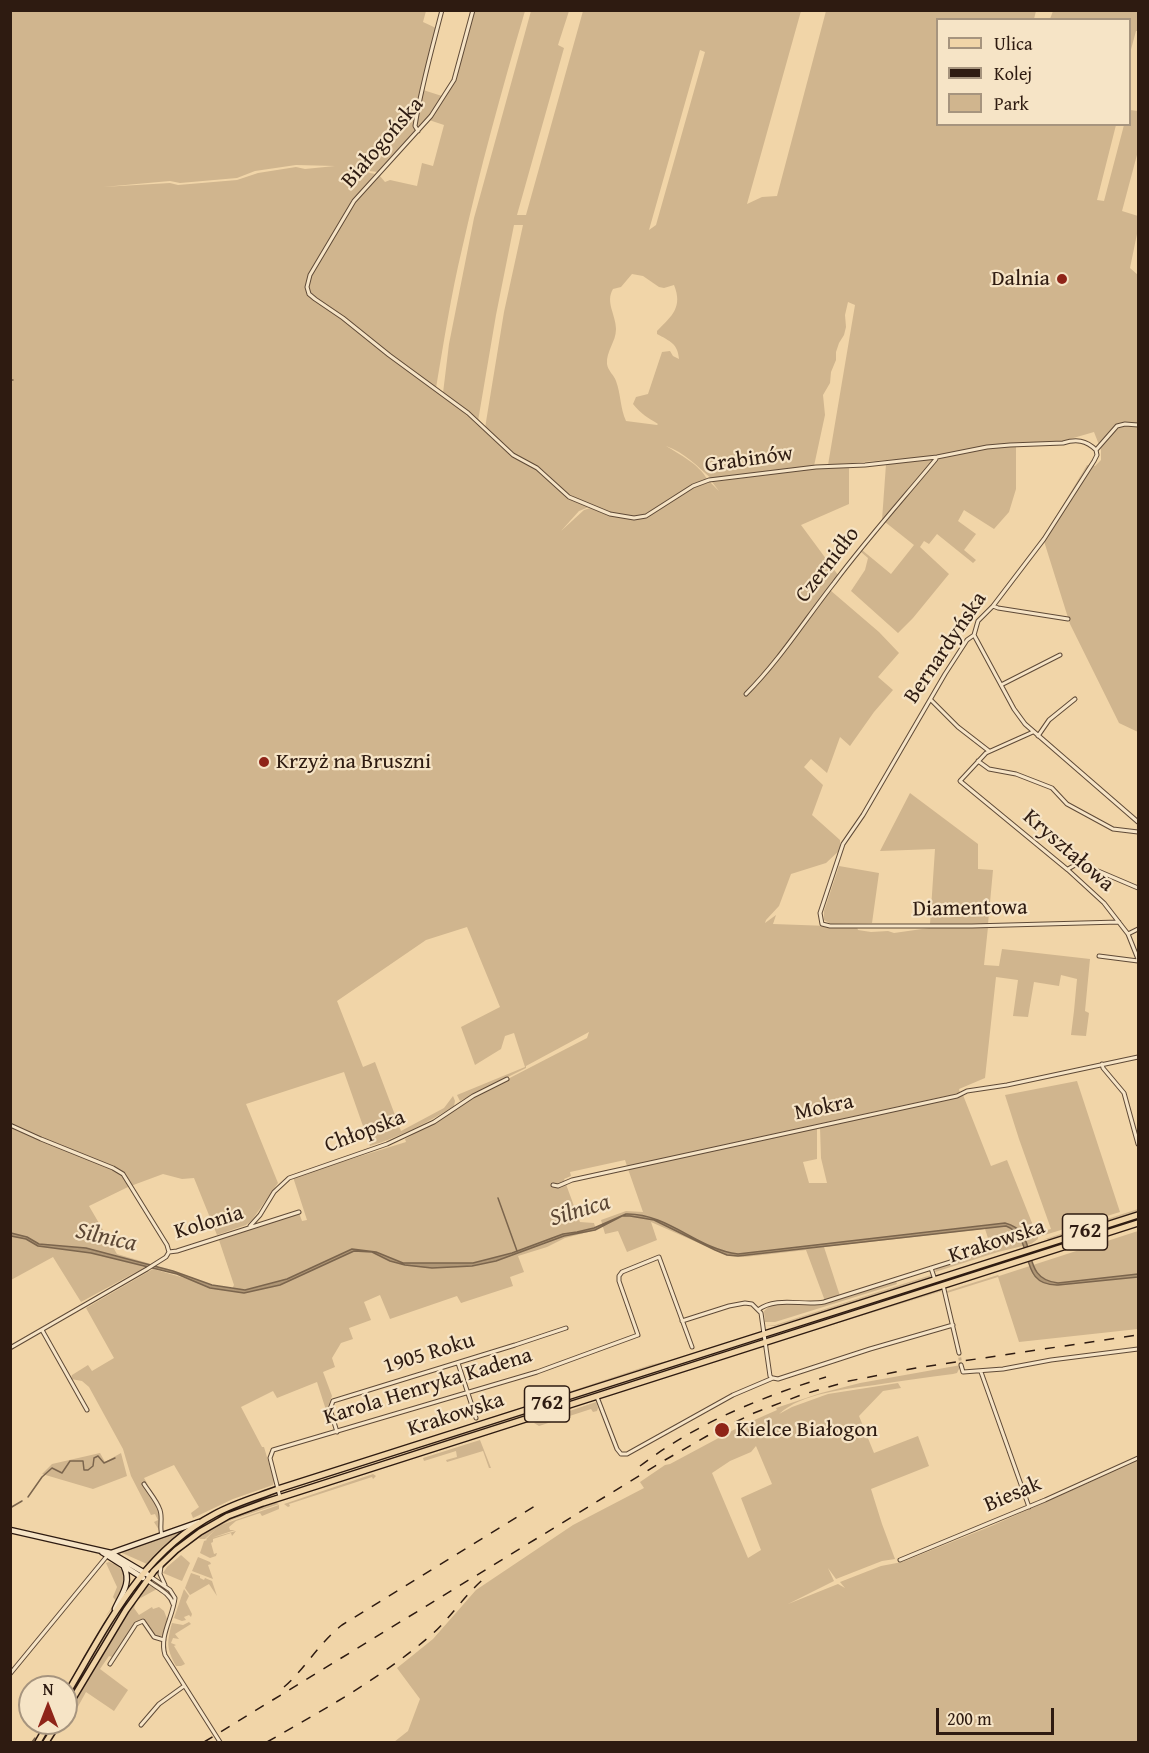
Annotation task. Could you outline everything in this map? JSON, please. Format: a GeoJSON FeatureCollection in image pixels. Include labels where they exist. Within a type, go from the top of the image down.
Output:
{"type":"FeatureCollection","features":[{"type":"Feature","properties":{"kind":"main road","name":"Krakowska"},"geometry":{"type":"LineString","coordinates":[[78,1675],[113,1616],[142,1574],[173,1542],[203,1521],[240,1503],[1138,1215]]}},
{"type":"Feature","properties":{"kind":"main road","name":"Krakowska"},"geometry":{"type":"LineString","coordinates":[[78,1690],[148,1578],[182,1545],[210,1526],[246,1509],[1138,1223]]}},
{"type":"Feature","properties":{"kind":"main road"},"geometry":{"type":"LineString","coordinates":[[109,1555],[203,1521]]}},
{"type":"Feature","properties":{"kind":"main road"},"geometry":{"type":"LineString","coordinates":[[10,1530],[100,1551],[148,1578]]}},
{"type":"Feature","properties":{"kind":"main road"},"geometry":{"type":"LineString","coordinates":[[109,1555],[124,1567],[142,1574]]}},
{"type":"Feature","properties":{"kind":"main road"},"geometry":{"type":"LineString","coordinates":[[113,1616],[127,1582],[124,1567]]}},
{"type":"Feature","properties":{"kind":"street"},"geometry":{"type":"LineString","coordinates":[[418,130],[415,126],[420,91],[442,10]]}},
{"type":"Feature","properties":{"kind":"street","name":"Białogońska"},"geometry":{"type":"LineString","coordinates":[[308,291],[310,275],[354,201],[431,116],[454,80],[473,10]]}},
{"type":"Feature","properties":{"kind":"street","name":"Grabinów"},"geometry":{"type":"LineString","coordinates":[[308,291],[315,299],[343,318],[388,355],[468,413],[513,455],[545,475],[564,494],[619,517],[646,516],[693,486],[709,480],[816,467],[937,458],[988,447],[1074,440],[1084,442],[1096,450]]}},
{"type":"Feature","properties":{"kind":"street","name":"Bernardyńska"},"geometry":{"type":"LineString","coordinates":[[822,924],[820,913],[843,844],[863,815],[945,674],[967,640],[974,634],[978,621],[993,606],[1051,530],[1094,461],[1097,455],[1096,450],[1117,426],[1138,425]]}},
{"type":"Feature","properties":{"kind":"street","name":"Czernidło"},"geometry":{"type":"LineString","coordinates":[[746,694],[804,624],[847,565],[937,458]]}},
{"type":"Feature","properties":{"kind":"street"},"geometry":{"type":"LineString","coordinates":[[993,606],[1068,620]]}},
{"type":"Feature","properties":{"kind":"street"},"geometry":{"type":"LineString","coordinates":[[974,634],[1015,712],[1033,732],[1138,822]]}},
{"type":"Feature","properties":{"kind":"street"},"geometry":{"type":"LineString","coordinates":[[1001,685],[1060,655]]}},
{"type":"Feature","properties":{"kind":"street"},"geometry":{"type":"LineString","coordinates":[[1038,736],[1049,720],[1075,699]]}},
{"type":"Feature","properties":{"kind":"street"},"geometry":{"type":"LineString","coordinates":[[931,700],[958,728],[989,751]]}},
{"type":"Feature","properties":{"kind":"street"},"geometry":{"type":"LineString","coordinates":[[1033,732],[989,751],[978,761],[989,769],[1016,774],[1052,788],[1067,804],[1113,829],[1138,832]]}},
{"type":"Feature","properties":{"kind":"street","name":"Kryształowa"},"geometry":{"type":"LineString","coordinates":[[978,761],[960,781],[1068,870],[1104,903],[1128,934],[1138,960]]}},
{"type":"Feature","properties":{"kind":"street"},"geometry":{"type":"LineString","coordinates":[[1068,870],[1075,865],[1084,866],[1138,888]]}},
{"type":"Feature","properties":{"kind":"street","name":"Diamentowa"},"geometry":{"type":"LineString","coordinates":[[822,924],[830,926],[972,926],[1119,922]]}},
{"type":"Feature","properties":{"kind":"street"},"geometry":{"type":"LineString","coordinates":[[1128,934],[1138,929]]}},
{"type":"Feature","properties":{"kind":"street"},"geometry":{"type":"LineString","coordinates":[[1099,957],[1138,960]]}},
{"type":"Feature","properties":{"kind":"street","name":"Mokra"},"geometry":{"type":"LineString","coordinates":[[553,1185],[558,1186],[572,1180],[957,1096],[967,1091],[1008,1085],[1138,1057]]}},
{"type":"Feature","properties":{"kind":"street"},"geometry":{"type":"LineString","coordinates":[[1102,1064],[1124,1093],[1138,1144]]}},
{"type":"Feature","properties":{"kind":"street","name":"Chłopska"},"geometry":{"type":"LineString","coordinates":[[248,1227],[256,1221],[274,1192],[289,1178],[387,1144],[434,1122],[473,1096],[507,1079]]}},
{"type":"Feature","properties":{"kind":"street"},"geometry":{"type":"LineString","coordinates":[[10,1125],[123,1174],[167,1245],[169,1252]]}},
{"type":"Feature","properties":{"kind":"street","name":"Kolonia"},"geometry":{"type":"LineString","coordinates":[[10,1348],[148,1268],[166,1257],[169,1252],[299,1212]]}},
{"type":"Feature","properties":{"kind":"street","name":"Karola Henryka Kadena"},"geometry":{"type":"LineString","coordinates":[[280,1497],[270,1458],[273,1450],[537,1372],[638,1335],[619,1281],[622,1272],[659,1257],[682,1321]]}},
{"type":"Feature","properties":{"kind":"street"},"geometry":{"type":"LineString","coordinates":[[931,1268],[960,1259]]}},
{"type":"Feature","properties":{"kind":"street","name":"Krakowska"},"geometry":{"type":"LineString","coordinates":[[759,1310],[765,1305],[775,1303],[824,1302],[931,1268],[935,1280]]}},
{"type":"Feature","properties":{"kind":"street","name":"Krakowska"},"geometry":{"type":"LineString","coordinates":[[944,1285],[959,1353]]}},
{"type":"Feature","properties":{"kind":"street"},"geometry":{"type":"LineString","coordinates":[[692,1347],[682,1321],[729,1306],[752,1304],[759,1310],[765,1334],[770,1376],[773,1378]]}},
{"type":"Feature","properties":{"kind":"street"},"geometry":{"type":"LineString","coordinates":[[596,1396],[617,1449],[621,1454],[627,1454],[733,1395],[773,1378],[778,1379],[953,1325]]}},
{"type":"Feature","properties":{"kind":"street","name":"1905 Roku"},"geometry":{"type":"LineString","coordinates":[[337,1432],[330,1409],[333,1401],[566,1328]]}},
{"type":"Feature","properties":{"kind":"street"},"geometry":{"type":"LineString","coordinates":[[42,1330],[87,1410]]}},
{"type":"Feature","properties":{"kind":"street"},"geometry":{"type":"LineString","coordinates":[[961,1365],[965,1373],[981,1372],[1138,1349]]}},
{"type":"Feature","properties":{"kind":"street"},"geometry":{"type":"LineString","coordinates":[[458,1363],[476,1418]]}},
{"type":"Feature","properties":{"kind":"street"},"geometry":{"type":"LineString","coordinates":[[981,1372],[1029,1507]]}},
{"type":"Feature","properties":{"kind":"street","name":"Biesak"},"geometry":{"type":"LineString","coordinates":[[900,1560],[1029,1507],[1138,1458]]}},
{"type":"Feature","properties":{"kind":"street"},"geometry":{"type":"LineString","coordinates":[[144,1484],[160,1509],[162,1535]]}},
{"type":"Feature","properties":{"kind":"street"},"geometry":{"type":"LineString","coordinates":[[10,1674],[109,1555]]}},
{"type":"Feature","properties":{"kind":"street"},"geometry":{"type":"LineString","coordinates":[[162,1563],[160,1574],[165,1587]]}},
{"type":"Feature","properties":{"kind":"street"},"geometry":{"type":"LineString","coordinates":[[148,1578],[174,1595],[175,1602],[164,1640],[165,1655],[220,1743]]}},
{"type":"Feature","properties":{"kind":"street"},"geometry":{"type":"LineString","coordinates":[[148,1578],[170,1597],[172,1609]]}},
{"type":"Feature","properties":{"kind":"street"},"geometry":{"type":"LineString","coordinates":[[110,1664],[136,1624],[140,1622],[144,1622],[156,1638],[164,1640]]}},
{"type":"Feature","properties":{"kind":"street"},"geometry":{"type":"LineString","coordinates":[[141,1725],[159,1704],[184,1686]]}},
{"type":"Feature","properties":{"kind":"green space"},"geometry":{"type":"Polygon","coordinates":[[[10,11],[426,11],[423,22],[436,28],[420,89],[442,96],[430,115],[378,172],[352,169],[375,174],[352,200],[347,210],[379,175],[385,182],[390,180],[417,186],[422,163],[433,166],[444,125],[429,120],[439,108],[453,82],[474,11],[525,11],[469,219],[451,301],[436,388],[408,366],[406,368],[463,412],[506,451],[536,469],[565,495],[589,507],[579,511],[561,531],[584,510],[590,508],[625,518],[647,517],[694,487],[710,482],[719,491],[712,482],[767,475],[765,473],[712,479],[685,456],[666,446],[694,464],[707,479],[692,485],[646,514],[621,516],[592,506],[565,492],[544,471],[515,454],[485,428],[504,312],[523,225],[514,225],[478,421],[443,393],[449,344],[474,218],[531,11],[569,11],[558,45],[564,48],[517,215],[526,215],[583,11],[801,11],[747,204],[762,197],[777,196],[826,11],[1036,11],[1034,18],[936,18],[936,126],[1116,126],[1097,200],[1104,201],[1124,126],[1131,126],[1131,110],[1138,111],[1138,151],[1122,211],[1138,216],[1138,229],[1130,268],[1138,275],[1138,732],[1119,723],[1070,624],[1043,538],[1087,465],[1095,466],[1101,460],[1101,450],[1094,432],[1063,441],[1011,443],[934,456],[828,465],[855,305],[848,302],[844,335],[836,352],[830,383],[823,395],[825,415],[814,466],[778,472],[849,467],[849,504],[801,525],[838,575],[787,644],[830,590],[879,632],[899,653],[878,677],[893,690],[850,746],[840,737],[827,773],[811,759],[804,767],[823,785],[812,815],[840,840],[840,850],[826,863],[791,874],[779,906],[765,923],[776,915],[773,924],[857,927],[858,930],[871,932],[894,933],[929,928],[988,927],[984,965],[999,966],[1002,949],[1090,959],[1085,1011],[1089,1013],[1086,1036],[1071,1035],[1077,979],[1061,975],[1059,986],[1034,982],[1028,1017],[1013,1016],[1018,980],[996,977],[985,1078],[959,1089],[960,1093],[627,1166],[625,1160],[570,1172],[571,1176],[564,1179],[580,1222],[594,1223],[596,1230],[565,1238],[547,1247],[518,1256],[524,1272],[510,1277],[513,1286],[461,1303],[457,1296],[390,1319],[380,1295],[364,1302],[371,1320],[349,1328],[353,1339],[341,1343],[332,1358],[335,1367],[323,1372],[332,1396],[326,1410],[317,1382],[277,1398],[273,1391],[241,1407],[264,1447],[274,1481],[273,1485],[233,1499],[193,1518],[191,1513],[199,1507],[174,1465],[144,1478],[161,1507],[159,1508],[161,1521],[159,1530],[154,1522],[158,1520],[155,1514],[151,1515],[131,1476],[123,1449],[89,1387],[82,1381],[71,1379],[72,1375],[88,1365],[92,1371],[114,1358],[86,1308],[153,1269],[195,1281],[210,1288],[232,1289],[234,1285],[219,1240],[299,1213],[302,1221],[307,1220],[293,1177],[406,1142],[405,1139],[473,1097],[587,1038],[589,1032],[526,1068],[460,1101],[457,1095],[525,1067],[514,1033],[505,1036],[501,1049],[475,1065],[461,1027],[500,1007],[467,927],[426,940],[337,1001],[363,1067],[375,1062],[401,1131],[444,1108],[453,1096],[454,1106],[413,1129],[370,1146],[344,1072],[246,1104],[278,1183],[246,1225],[217,1235],[194,1178],[182,1179],[163,1174],[128,1187],[89,1206],[117,1254],[151,1264],[81,1302],[53,1257],[11,1280],[10,11]],[[700,50],[649,230],[656,225],[705,52],[700,50]],[[296,165],[255,171],[237,178],[103,187],[170,183],[178,185],[237,180],[258,173],[296,167],[305,169],[335,166],[296,165]],[[632,274],[621,287],[613,289],[611,294],[610,304],[616,329],[607,359],[608,366],[616,381],[626,421],[657,425],[633,404],[636,397],[648,394],[662,352],[670,351],[679,359],[675,346],[657,334],[674,311],[677,299],[674,285],[659,287],[643,276],[632,274]]]}},
{"type":"Feature","properties":{"kind":"green space"},"geometry":{"type":"Polygon","coordinates":[[[1053,11],[1138,11],[1138,31],[1136,31],[1131,49],[1131,18],[1050,18],[1053,11]]]}},
{"type":"Feature","properties":{"kind":"green space"},"geometry":{"type":"Polygon","coordinates":[[[1016,446],[1016,489],[1009,512],[994,529],[964,510],[958,521],[976,534],[964,550],[976,560],[973,563],[937,534],[929,544],[924,541],[920,547],[949,574],[898,633],[851,591],[865,570],[868,558],[861,552],[844,572],[862,550],[891,574],[914,545],[885,522],[938,459],[987,449],[1016,446]]]}},
{"type":"Feature","properties":{"kind":"green space"},"geometry":{"type":"Polygon","coordinates":[[[931,459],[932,462],[882,520],[886,464],[931,459]]]}},
{"type":"Feature","properties":{"kind":"green space"},"geometry":{"type":"Polygon","coordinates":[[[910,793],[978,844],[978,869],[993,870],[988,924],[930,924],[935,849],[880,851],[910,793]]]}},
{"type":"Feature","properties":{"kind":"green space"},"geometry":{"type":"Polygon","coordinates":[[[839,866],[879,873],[872,923],[831,924],[824,920],[824,911],[839,866]]]}},
{"type":"Feature","properties":{"kind":"green space"},"geometry":{"type":"Polygon","coordinates":[[[1077,1081],[1120,1212],[1038,1237],[1031,1244],[935,1272],[936,1268],[992,1250],[985,1229],[824,1247],[840,1296],[825,1301],[806,1250],[744,1257],[728,1256],[651,1222],[657,1240],[627,1252],[618,1231],[605,1234],[601,1220],[626,1211],[643,1212],[628,1169],[817,1128],[817,1159],[803,1162],[809,1183],[827,1183],[821,1158],[820,1127],[963,1095],[991,1166],[1007,1160],[1036,1233],[1051,1229],[1005,1095],[1077,1081]]]}},
{"type":"Feature","properties":{"kind":"green space"},"geometry":{"type":"Polygon","coordinates":[[[1138,1209],[1138,1212],[1050,1241],[1042,1240],[1138,1209]]]}},
{"type":"Feature","properties":{"kind":"green space"},"geometry":{"type":"Polygon","coordinates":[[[1138,1217],[1138,1220],[1033,1254],[1033,1251],[1138,1217]]]}},
{"type":"Feature","properties":{"kind":"green space"},"geometry":{"type":"Polygon","coordinates":[[[1138,1231],[1138,1329],[1019,1342],[998,1277],[947,1293],[947,1291],[1138,1231]]]}},
{"type":"Feature","properties":{"kind":"green space"},"geometry":{"type":"Polygon","coordinates":[[[931,1275],[930,1279],[832,1310],[775,1326],[767,1325],[775,1325],[931,1275]]]}},
{"type":"Feature","properties":{"kind":"green space"},"geometry":{"type":"Polygon","coordinates":[[[947,1279],[948,1281],[778,1335],[841,1312],[947,1279]]]}},
{"type":"Feature","properties":{"kind":"green space"},"geometry":{"type":"Polygon","coordinates":[[[896,1281],[897,1284],[775,1322],[765,1322],[764,1311],[772,1304],[819,1305],[896,1281]]]}},
{"type":"Feature","properties":{"kind":"green space"},"geometry":{"type":"Polygon","coordinates":[[[938,1289],[942,1291],[816,1330],[827,1325],[938,1289]]]}},
{"type":"Feature","properties":{"kind":"green space"},"geometry":{"type":"Polygon","coordinates":[[[751,1341],[691,1363],[380,1462],[470,1431],[751,1341]]]}},
{"type":"Feature","properties":{"kind":"green space"},"geometry":{"type":"Polygon","coordinates":[[[675,1359],[445,1434],[444,1433],[650,1365],[675,1359]]]}},
{"type":"Feature","properties":{"kind":"green space"},"geometry":{"type":"Polygon","coordinates":[[[961,1365],[957,1373],[953,1374],[825,1393],[800,1401],[779,1414],[828,1394],[898,1383],[901,1388],[883,1391],[859,1416],[874,1453],[918,1436],[929,1466],[871,1489],[895,1559],[882,1561],[836,1579],[828,1568],[834,1581],[788,1604],[838,1584],[845,1588],[840,1582],[881,1566],[902,1562],[989,1527],[1138,1461],[1138,1742],[394,1742],[408,1731],[420,1699],[397,1668],[433,1639],[476,1590],[573,1525],[644,1488],[640,1482],[665,1465],[777,1410],[776,1408],[821,1393],[860,1383],[961,1365]],[[756,1446],[751,1452],[730,1461],[712,1473],[748,1558],[761,1550],[741,1498],[772,1484],[756,1446]]]}},
{"type":"Feature","properties":{"kind":"green space"},"geometry":{"type":"Polygon","coordinates":[[[596,1402],[597,1411],[593,1412],[591,1409],[539,1426],[534,1423],[596,1402]]]}},
{"type":"Feature","properties":{"kind":"green space"},"geometry":{"type":"Polygon","coordinates":[[[480,1440],[491,1468],[489,1468],[483,1451],[447,1462],[446,1460],[457,1457],[456,1451],[424,1461],[423,1458],[480,1440]]]}},
{"type":"Feature","properties":{"kind":"green space"},"geometry":{"type":"Polygon","coordinates":[[[100,1453],[105,1462],[121,1453],[127,1476],[93,1489],[42,1474],[52,1464],[100,1453]]]}},
{"type":"Feature","properties":{"kind":"green space"},"geometry":{"type":"Polygon","coordinates":[[[373,1474],[376,1476],[373,1479],[372,1477],[289,1504],[288,1507],[284,1504],[373,1474]]]}},
{"type":"Feature","properties":{"kind":"green space"},"geometry":{"type":"Polygon","coordinates":[[[270,1495],[274,1496],[211,1522],[187,1538],[152,1568],[179,1543],[206,1524],[236,1508],[270,1495]]]}},
{"type":"Feature","properties":{"kind":"green space"},"geometry":{"type":"Polygon","coordinates":[[[274,1502],[279,1504],[221,1525],[279,1505],[279,1509],[262,1516],[260,1513],[236,1521],[229,1527],[230,1530],[235,1530],[211,1538],[236,1531],[232,1536],[231,1533],[213,1539],[211,1543],[214,1554],[217,1553],[216,1556],[210,1558],[200,1553],[204,1541],[216,1529],[205,1539],[200,1539],[206,1531],[234,1516],[274,1502]]]}},
{"type":"Feature","properties":{"kind":"green space"},"geometry":{"type":"Polygon","coordinates":[[[183,1531],[147,1564],[120,1552],[183,1531]]]}},
{"type":"Feature","properties":{"kind":"green space"},"geometry":{"type":"Polygon","coordinates":[[[181,1555],[190,1563],[182,1581],[163,1573],[181,1555]]]}},
{"type":"Feature","properties":{"kind":"green space"},"geometry":{"type":"Polygon","coordinates":[[[198,1557],[210,1562],[211,1564],[208,1565],[213,1579],[192,1571],[198,1557]]]}},
{"type":"Feature","properties":{"kind":"green space"},"geometry":{"type":"Polygon","coordinates":[[[109,1562],[118,1567],[125,1580],[120,1597],[104,1619],[116,1601],[113,1597],[117,1587],[106,1563],[109,1562]]]}},
{"type":"Feature","properties":{"kind":"green space"},"geometry":{"type":"Polygon","coordinates":[[[191,1573],[204,1580],[205,1578],[212,1581],[217,1596],[209,1584],[190,1595],[185,1588],[191,1573]]]}},
{"type":"Feature","properties":{"kind":"green space"},"geometry":{"type":"Polygon","coordinates":[[[140,1582],[122,1608],[78,1684],[78,1680],[123,1604],[140,1582]]]}},
{"type":"Feature","properties":{"kind":"green space"},"geometry":{"type":"Polygon","coordinates":[[[145,1586],[157,1589],[137,1600],[134,1608],[139,1615],[152,1607],[153,1609],[159,1607],[164,1611],[167,1619],[163,1635],[156,1636],[144,1618],[134,1624],[112,1657],[109,1656],[100,1669],[128,1690],[114,1711],[86,1692],[78,1707],[78,1697],[145,1586]]]}},
{"type":"Feature","properties":{"kind":"green space"},"geometry":{"type":"Polygon","coordinates":[[[184,1589],[189,1596],[186,1602],[192,1614],[191,1617],[189,1615],[184,1617],[186,1620],[182,1621],[174,1618],[184,1589]]]}},
{"type":"Feature","properties":{"kind":"green space"},"geometry":{"type":"Polygon","coordinates":[[[189,1622],[191,1624],[175,1634],[179,1639],[173,1638],[171,1643],[176,1645],[174,1646],[185,1664],[176,1666],[168,1645],[172,1623],[183,1625],[189,1622]]]}},
{"type":"Feature","properties":{"kind":"shaded area"},"geometry":{"type":"Polygon","coordinates":[[[626,1214],[655,1219],[709,1246],[738,1254],[1005,1223],[1016,1228],[1023,1236],[1033,1265],[1045,1280],[1058,1283],[1138,1274],[1138,1277],[1058,1285],[1045,1283],[1031,1270],[1021,1240],[1006,1226],[738,1256],[727,1255],[715,1250],[654,1220],[622,1216],[595,1230],[564,1236],[496,1261],[472,1266],[432,1268],[405,1265],[372,1252],[354,1251],[280,1285],[244,1293],[210,1288],[177,1274],[91,1253],[38,1246],[26,1239],[11,1236],[11,1233],[27,1237],[39,1244],[86,1248],[173,1271],[212,1285],[245,1290],[287,1279],[352,1249],[376,1252],[403,1263],[473,1263],[512,1253],[563,1234],[594,1228],[626,1214]]]}},
{"type":"Feature","properties":{"kind":"waterway"},"geometry":{"type":"LineString","coordinates":[[498,1198],[517,1251]]}},
{"type":"Feature","properties":{"kind":"waterway"},"geometry":{"type":"LineString","coordinates":[[28,1497],[42,1477],[52,1468],[62,1473],[70,1461],[83,1461],[84,1470],[88,1470],[93,1466],[94,1458],[98,1456],[104,1463],[115,1458]]}},
{"type":"Feature","properties":{"kind":"waterway"},"geometry":{"type":"LineString","coordinates":[[10,1508],[22,1501]]}},
{"type":"Feature","properties":{"kind":"waterway"},"geometry":{"type":"LineString","coordinates":[[32,1742],[35,1738]]}},
{"type":"Feature","properties":{"kind":"tunnel"},"geometry":{"type":"LineString","coordinates":[[959,1353],[961,1365]]}},
{"type":"Feature","properties":{"kind":"railway"},"geometry":{"type":"LineString","coordinates":[[204,1742],[665,1460],[754,1413],[801,1395],[849,1381],[916,1368],[1138,1335]]}},
{"type":"Feature","properties":{"kind":"railway"},"geometry":{"type":"LineString","coordinates":[[640,1466],[683,1437],[729,1413],[777,1393],[826,1377]]}},
{"type":"Feature","properties":{"kind":"railway"},"geometry":{"type":"LineString","coordinates":[[284,1687],[342,1625],[535,1506]]}},
{"type":"Feature","properties":{"kind":"railway"},"geometry":{"type":"LineString","coordinates":[[267,1742],[351,1693],[411,1652],[438,1629],[487,1576]]}},
{"type":"Feature","properties":{"kind":"place","name":"Dalnia"},"geometry":{"type":"Point","coordinates":[1062,279]}},
{"type":"Feature","properties":{"kind":"place","name":"Krzyż na Bruszni"},"geometry":{"type":"Point","coordinates":[264,762]}},
{"type":"Feature","properties":{"kind":"place","name":"Kielce Białogon"},"geometry":{"type":"Point","coordinates":[722,1430]}},
{"type":"Feature","properties":{"kind":"water label","name":"Silnica"},"geometry":{"type":"Point","coordinates":[580,1211]}},
{"type":"Feature","properties":{"kind":"water label","name":"Silnica"},"geometry":{"type":"Point","coordinates":[106,1238]}}]}
